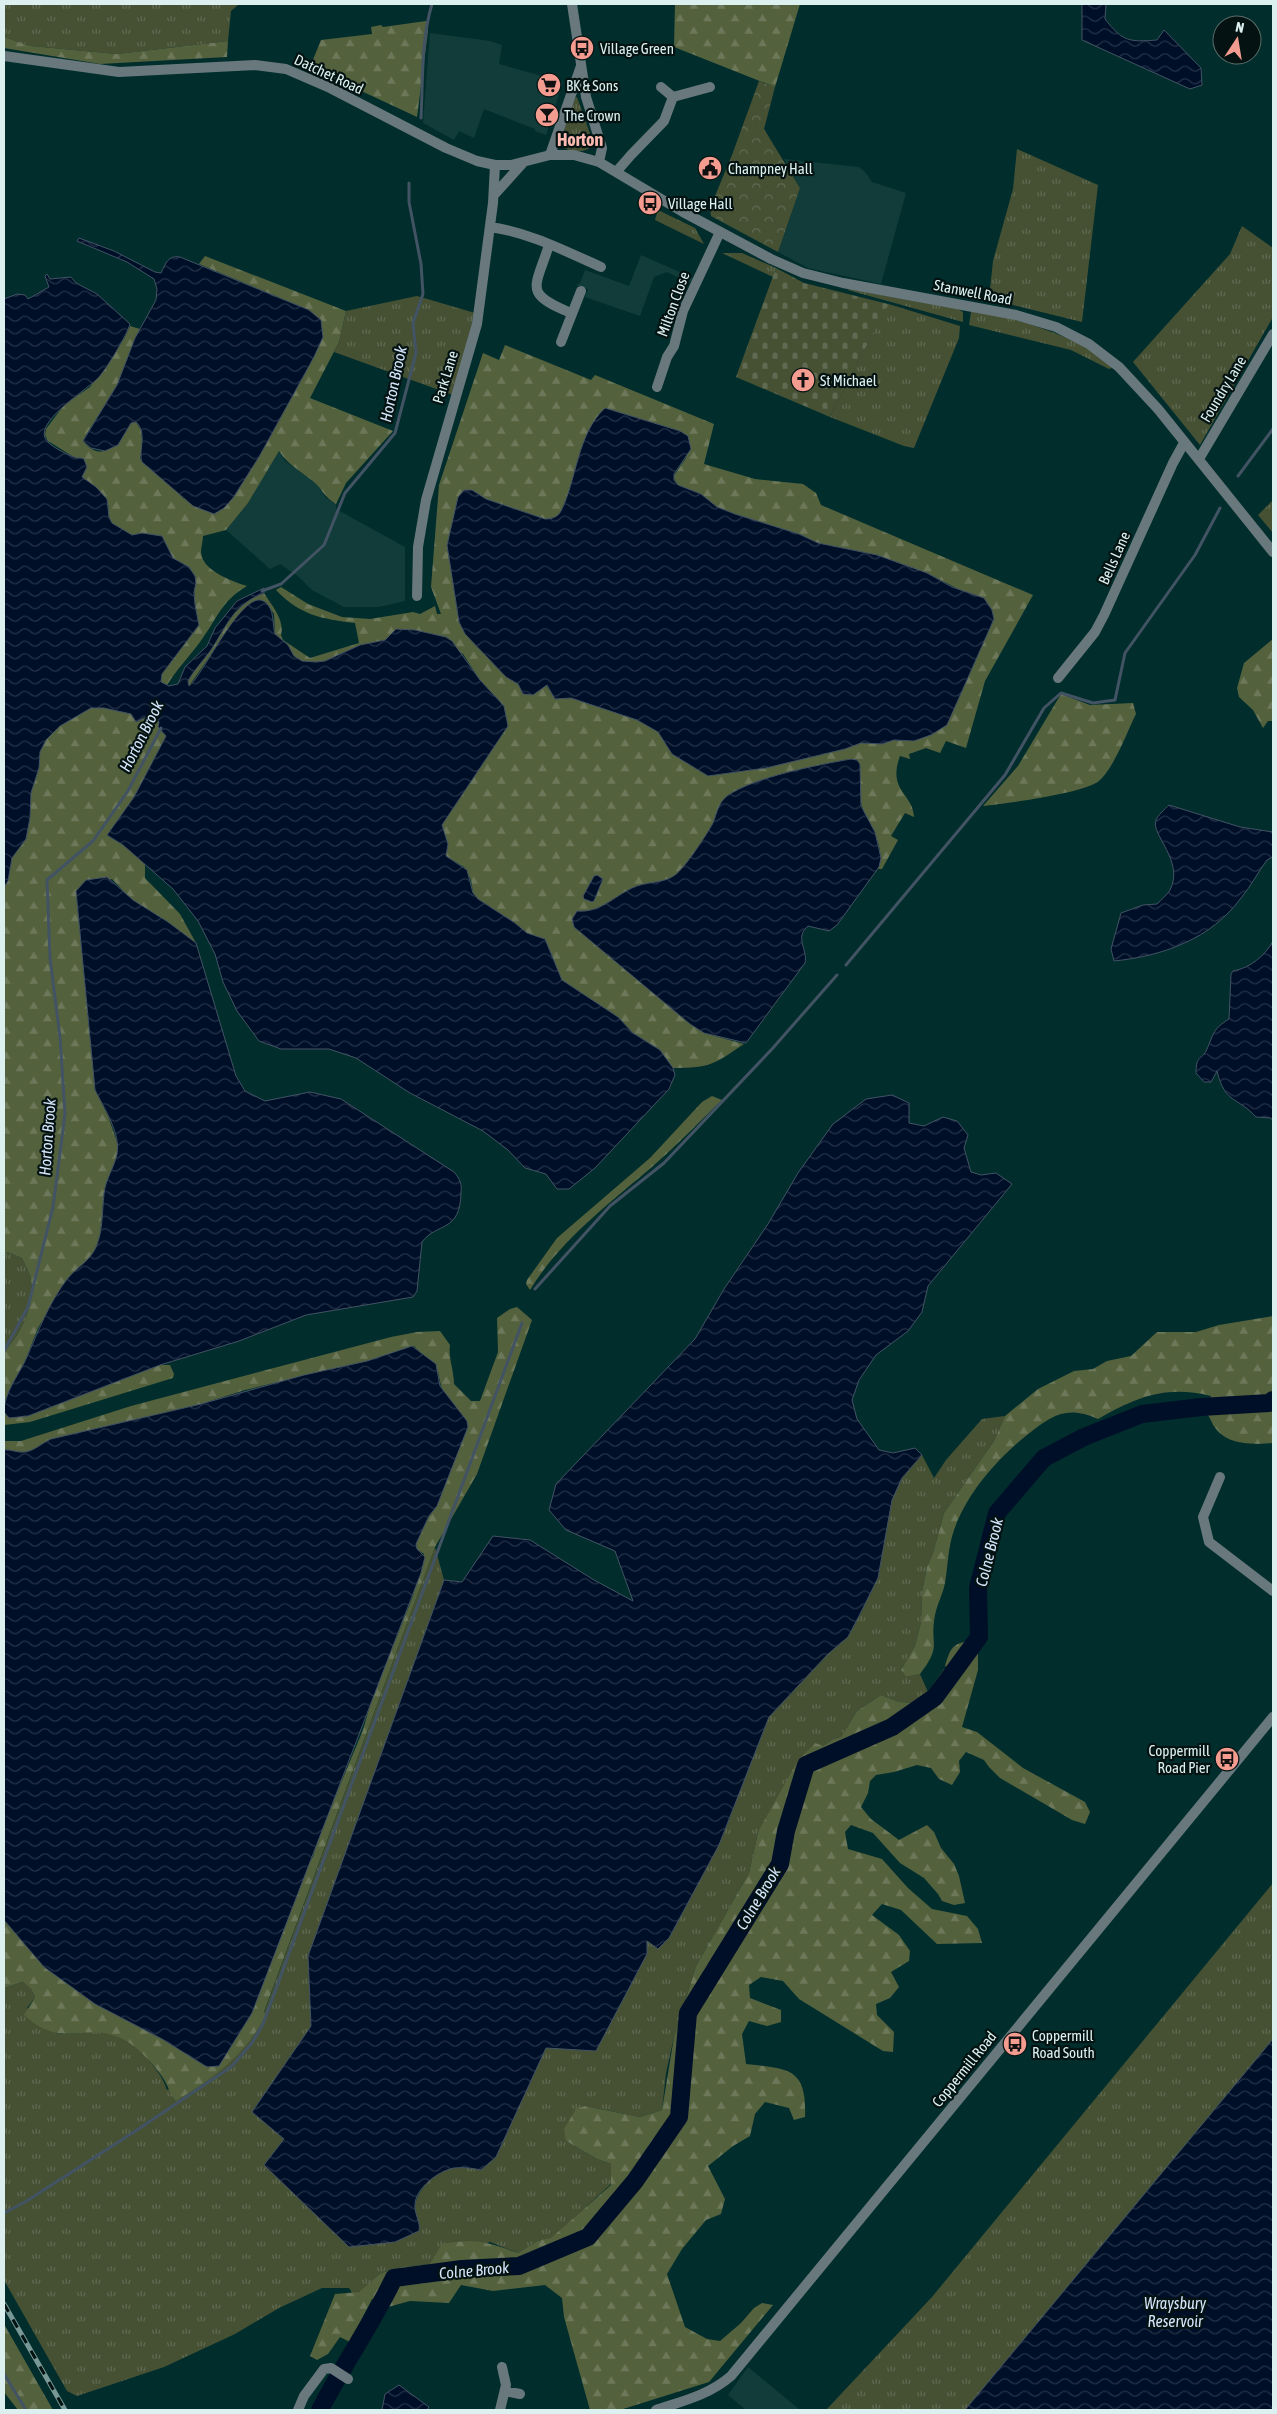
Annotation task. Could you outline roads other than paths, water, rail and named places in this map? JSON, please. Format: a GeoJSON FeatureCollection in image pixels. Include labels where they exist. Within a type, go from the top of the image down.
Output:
{"type":"FeatureCollection","features":[{"type":"Feature","properties":{"kind":"street"},"geometry":{"type":"LineString","coordinates":[[572,4],[586,97],[602,148],[599,162]]}},
{"type":"Feature","properties":{"kind":"street","name":"Datchet Road"},"geometry":{"type":"LineString","coordinates":[[4,56],[119,72],[271,66],[298,73],[446,148],[477,161],[495,165],[522,164],[550,155],[574,156],[599,162]]}},
{"type":"Feature","properties":{"kind":"street"},"geometry":{"type":"LineString","coordinates":[[550,155],[580,66]]}},
{"type":"Feature","properties":{"kind":"street"},"geometry":{"type":"LineString","coordinates":[[662,87],[673,97]]}},
{"type":"Feature","properties":{"kind":"street"},"geometry":{"type":"LineString","coordinates":[[673,97],[710,87]]}},
{"type":"Feature","properties":{"kind":"street"},"geometry":{"type":"LineString","coordinates":[[617,172],[631,154],[664,121],[673,97]]}},
{"type":"Feature","properties":{"kind":"street","name":"Stanwell Road"},"geometry":{"type":"LineString","coordinates":[[599,162],[648,193],[771,259],[803,273],[843,283],[1016,315],[1056,327],[1089,344],[1116,364],[1147,397],[1273,552]]}},
{"type":"Feature","properties":{"kind":"street"},"geometry":{"type":"LineString","coordinates":[[494,196],[522,164]]}},
{"type":"Feature","properties":{"kind":"street","name":"Park Lane"},"geometry":{"type":"LineString","coordinates":[[417,596],[418,547],[426,500],[476,330],[494,196],[495,165]]}},
{"type":"Feature","properties":{"kind":"street"},"geometry":{"type":"LineString","coordinates":[[490,227],[504,229],[601,266]]}},
{"type":"Feature","properties":{"kind":"street","name":"Milton Close"},"geometry":{"type":"LineString","coordinates":[[657,387],[667,357],[674,346],[684,312],[720,232]]}},
{"type":"Feature","properties":{"kind":"street"},"geometry":{"type":"LineString","coordinates":[[549,245],[536,288],[538,296],[546,303],[571,313]]}},
{"type":"Feature","properties":{"kind":"street"},"geometry":{"type":"LineString","coordinates":[[560,342],[582,291]]}},
{"type":"Feature","properties":{"kind":"street","name":"Foundry Lane"},"geometry":{"type":"LineString","coordinates":[[1198,459],[1273,334]]}},
{"type":"Feature","properties":{"kind":"street","name":"Bells Lane"},"geometry":{"type":"LineString","coordinates":[[1058,678],[1095,632],[1104,616],[1173,463],[1184,443]]}},
{"type":"Feature","properties":{"kind":"street"},"geometry":{"type":"LineString","coordinates":[[1220,1477],[1203,1517],[1209,1542],[1273,1591]]}},
{"type":"Feature","properties":{"kind":"street","name":"Coppermill Road"},"geometry":{"type":"LineString","coordinates":[[656,2410],[702,2395],[717,2388],[730,2376],[1273,1717]]}},
{"type":"Feature","properties":{"kind":"street"},"geometry":{"type":"LineString","coordinates":[[500,2410],[506,2378],[502,2367]]}},
{"type":"Feature","properties":{"kind":"street"},"geometry":{"type":"LineString","coordinates":[[298,2410],[304,2396],[324,2369],[331,2368],[348,2380]]}},
{"type":"Feature","properties":{"kind":"street"},"geometry":{"type":"LineString","coordinates":[[505,2391],[520,2394]]}},
{"type":"Feature","properties":{"kind":"water"},"geometry":{"type":"Polygon","coordinates":[[[1082,4],[1106,4],[1105,19],[1117,32],[1127,39],[1140,41],[1157,40],[1164,30],[1201,68],[1202,85],[1190,89],[1082,40],[1082,4]]]}},
{"type":"Feature","properties":{"kind":"water"},"geometry":{"type":"Polygon","coordinates":[[[79,238],[114,251],[155,272],[161,273],[170,259],[180,257],[309,310],[321,320],[323,337],[314,357],[259,457],[233,498],[224,508],[214,514],[193,506],[142,462],[142,436],[140,426],[136,422],[131,423],[118,445],[105,451],[91,448],[83,441],[117,385],[135,338],[156,300],[157,289],[154,279],[127,262],[77,241],[79,238]]]}},
{"type":"Feature","properties":{"kind":"water"},"geometry":{"type":"Polygon","coordinates":[[[47,274],[50,279],[71,277],[76,283],[97,294],[130,324],[103,373],[56,413],[45,430],[45,438],[62,452],[75,458],[84,459],[87,467],[82,477],[96,487],[107,499],[109,517],[112,523],[132,535],[142,533],[162,536],[173,558],[189,567],[195,576],[195,605],[199,625],[162,674],[161,682],[169,686],[178,684],[185,667],[207,646],[215,628],[237,601],[264,588],[264,593],[245,603],[232,616],[211,650],[190,677],[188,681],[189,686],[235,618],[256,600],[265,602],[268,605],[272,613],[275,634],[288,645],[294,656],[302,661],[325,661],[360,645],[385,640],[396,629],[415,630],[446,637],[452,641],[480,680],[504,706],[508,726],[442,825],[448,844],[446,856],[467,870],[473,893],[478,899],[527,933],[545,939],[562,980],[618,1017],[633,1033],[660,1050],[673,1068],[675,1075],[669,1089],[595,1168],[569,1189],[557,1189],[546,1174],[525,1168],[508,1150],[483,1131],[410,1093],[356,1058],[329,1049],[281,1049],[259,1041],[237,1011],[223,982],[215,954],[198,921],[173,889],[123,845],[107,835],[134,797],[166,736],[158,727],[159,722],[155,717],[144,718],[136,722],[131,714],[104,708],[91,708],[60,726],[46,740],[40,752],[39,768],[31,793],[30,818],[26,839],[12,858],[8,881],[4,887],[4,299],[17,294],[25,295],[28,299],[49,287],[45,276],[47,274]]]}},
{"type":"Feature","properties":{"kind":"water"},"geometry":{"type":"Polygon","coordinates":[[[605,408],[680,431],[688,436],[691,449],[674,474],[674,480],[678,485],[701,494],[717,507],[799,534],[818,543],[877,555],[927,573],[952,587],[984,598],[992,610],[994,619],[947,725],[931,735],[914,741],[894,740],[882,744],[861,743],[845,749],[766,768],[708,776],[672,754],[658,732],[637,720],[571,698],[555,699],[547,685],[533,695],[523,694],[518,684],[506,677],[465,634],[459,622],[447,545],[458,497],[464,490],[472,490],[486,499],[545,519],[556,516],[561,511],[571,485],[583,444],[596,419],[605,408]]]}},
{"type":"Feature","properties":{"kind":"water"},"geometry":{"type":"Polygon","coordinates":[[[851,759],[857,760],[860,764],[861,806],[875,832],[881,858],[879,867],[837,925],[829,931],[808,926],[804,930],[802,939],[805,963],[746,1043],[704,1033],[690,1024],[574,927],[572,919],[577,911],[593,910],[632,888],[665,880],[675,875],[701,842],[713,823],[720,805],[727,796],[753,783],[769,778],[804,768],[851,759]]]}},
{"type":"Feature","properties":{"kind":"water"},"geometry":{"type":"Polygon","coordinates":[[[1169,805],[1240,827],[1273,832],[1273,857],[1267,860],[1245,893],[1229,912],[1201,935],[1168,950],[1132,959],[1114,961],[1111,949],[1121,913],[1143,905],[1157,904],[1170,890],[1173,879],[1171,859],[1155,826],[1157,818],[1169,805]]]}},
{"type":"Feature","properties":{"kind":"water"},"geometry":{"type":"Polygon","coordinates":[[[597,875],[603,879],[592,902],[584,899],[583,896],[594,876],[597,875]]]}},
{"type":"Feature","properties":{"kind":"water"},"geometry":{"type":"Polygon","coordinates":[[[107,877],[133,900],[168,922],[196,943],[236,1076],[245,1091],[265,1101],[310,1092],[341,1099],[454,1172],[461,1184],[460,1206],[457,1215],[452,1221],[422,1242],[417,1291],[413,1297],[306,1315],[239,1341],[160,1365],[28,1416],[9,1418],[4,1412],[6,1398],[50,1307],[61,1287],[75,1270],[87,1260],[96,1247],[101,1228],[105,1189],[117,1154],[117,1138],[95,1090],[76,891],[86,880],[107,877]]]}},
{"type":"Feature","properties":{"kind":"water"},"geometry":{"type":"Polygon","coordinates":[[[1273,941],[1273,1121],[1271,1118],[1256,1117],[1228,1095],[1220,1082],[1217,1071],[1211,1082],[1204,1082],[1196,1073],[1196,1067],[1198,1060],[1205,1053],[1215,1032],[1229,1019],[1231,974],[1233,971],[1245,967],[1256,960],[1266,952],[1273,941]]]}},
{"type":"Feature","properties":{"kind":"water"},"geometry":{"type":"Polygon","coordinates":[[[892,1095],[909,1103],[909,1123],[924,1126],[943,1117],[957,1121],[968,1135],[964,1148],[971,1172],[981,1175],[996,1173],[1012,1184],[928,1286],[922,1312],[908,1331],[876,1355],[859,1380],[852,1400],[857,1419],[879,1450],[893,1453],[915,1448],[922,1455],[902,1478],[892,1500],[878,1578],[848,1637],[828,1654],[769,1717],[719,1845],[669,1938],[658,1949],[647,1941],[647,1954],[596,2051],[546,2048],[496,2157],[481,2170],[454,2168],[435,2176],[429,2181],[416,2198],[415,2211],[419,2231],[395,2242],[349,2247],[264,2165],[284,2139],[252,2112],[311,2026],[308,1956],[444,1580],[462,1582],[493,1536],[530,1540],[594,1580],[633,1601],[615,1551],[566,1530],[549,1510],[556,1484],[695,1339],[724,1289],[768,1224],[798,1173],[833,1124],[866,1099],[892,1095]]]}},
{"type":"Feature","properties":{"kind":"water"},"geometry":{"type":"Polygon","coordinates":[[[412,1346],[436,1364],[440,1386],[467,1421],[468,1427],[437,1506],[429,1516],[416,1544],[417,1549],[425,1557],[421,1573],[252,2013],[219,2066],[207,2067],[162,2039],[95,2004],[44,1967],[4,1920],[4,1450],[28,1451],[51,1439],[201,1404],[304,1375],[367,1361],[412,1346]]]}},
{"type":"Feature","properties":{"kind":"water","name":"Wraysbury Reservoir"},"geometry":{"type":"Polygon","coordinates":[[[1273,2039],[1273,2410],[965,2410],[1273,2039]]]}},
{"type":"Feature","properties":{"kind":"water"},"geometry":{"type":"Polygon","coordinates":[[[344,2353],[355,2357],[350,2370],[340,2384],[330,2410],[312,2410],[344,2353]]]}},
{"type":"Feature","properties":{"kind":"water"},"geometry":{"type":"Polygon","coordinates":[[[399,2385],[429,2407],[427,2410],[382,2410],[385,2394],[399,2385]]]}},
{"type":"Feature","properties":{"kind":"waterway","name":"Horton Brook"},"geometry":{"type":"LineString","coordinates":[[421,118],[424,46],[432,4]]}},
{"type":"Feature","properties":{"kind":"waterway","name":"Horton Brook"},"geometry":{"type":"LineString","coordinates":[[262,591],[281,584],[324,545],[345,493],[395,433],[416,353],[413,323],[423,294],[421,264],[409,202],[409,183]]}},
{"type":"Feature","properties":{"kind":"waterway"},"geometry":{"type":"LineString","coordinates":[[1238,476],[1273,429]]}},
{"type":"Feature","properties":{"kind":"waterway"},"geometry":{"type":"LineString","coordinates":[[846,965],[1005,775],[1044,708],[1061,693],[1093,703],[1115,700],[1125,653],[1195,555],[1220,508]]}},
{"type":"Feature","properties":{"kind":"waterway","name":"Horton Brook"},"geometry":{"type":"LineString","coordinates":[[4,1351],[28,1307],[53,1207],[65,1114],[60,1037],[50,958],[47,880],[93,841],[128,791],[161,728]]}},
{"type":"Feature","properties":{"kind":"waterway"},"geometry":{"type":"LineString","coordinates":[[535,1289],[610,1206],[664,1163],[772,1049],[837,975]]}},
{"type":"Feature","properties":{"kind":"waterway"},"geometry":{"type":"LineString","coordinates":[[4,2213],[25,2202],[134,2132],[231,2067],[252,2043],[263,2024],[522,1323]]}},
{"type":"Feature","properties":{"kind":"waterway","name":"Colne Brook"},"geometry":{"type":"LineString","coordinates":[[320,2410],[394,2278],[462,2269],[519,2266],[588,2237],[635,2181],[679,2117],[688,2013],[780,1864],[786,1831],[806,1765],[892,1727],[935,1697],[979,1637],[978,1588],[997,1513],[1044,1458],[1084,1437],[1142,1414],[1201,1407],[1269,1403],[1273,1400]]}},
{"type":"Feature","properties":{"kind":"waterway","name":"Horton Brook"},"geometry":{"type":"LineString","coordinates":[[4,2374],[26,2410]]}},
{"type":"Feature","properties":{"kind":"railway"},"geometry":{"type":"LineString","coordinates":[[4,2304],[65,2410]]}},
{"type":"Feature","properties":{"kind":"place","name":"Village Green"},"geometry":{"type":"Point","coordinates":[582,48]}},
{"type":"Feature","properties":{"kind":"place","name":"BK & Sons"},"geometry":{"type":"Point","coordinates":[549,85]}},
{"type":"Feature","properties":{"kind":"place","name":"The Crown"},"geometry":{"type":"Point","coordinates":[547,115]}},
{"type":"Feature","properties":{"kind":"place","name":"Champney Hall"},"geometry":{"type":"Point","coordinates":[710,168]}},
{"type":"Feature","properties":{"kind":"place","name":"Village Hall"},"geometry":{"type":"Point","coordinates":[650,203]}},
{"type":"Feature","properties":{"kind":"place","name":"St Michael"},"geometry":{"type":"Point","coordinates":[803,380]}},
{"type":"Feature","properties":{"kind":"place","name":"Coppermill Road Pier"},"geometry":{"type":"Point","coordinates":[1227,1759]}},
{"type":"Feature","properties":{"kind":"place","name":"Coppermill Road South"},"geometry":{"type":"Point","coordinates":[1015,2044]}},
{"type":"Feature","properties":{"kind":"district","name":"Horton"},"geometry":{"type":"Point","coordinates":[580,139]}}]}
